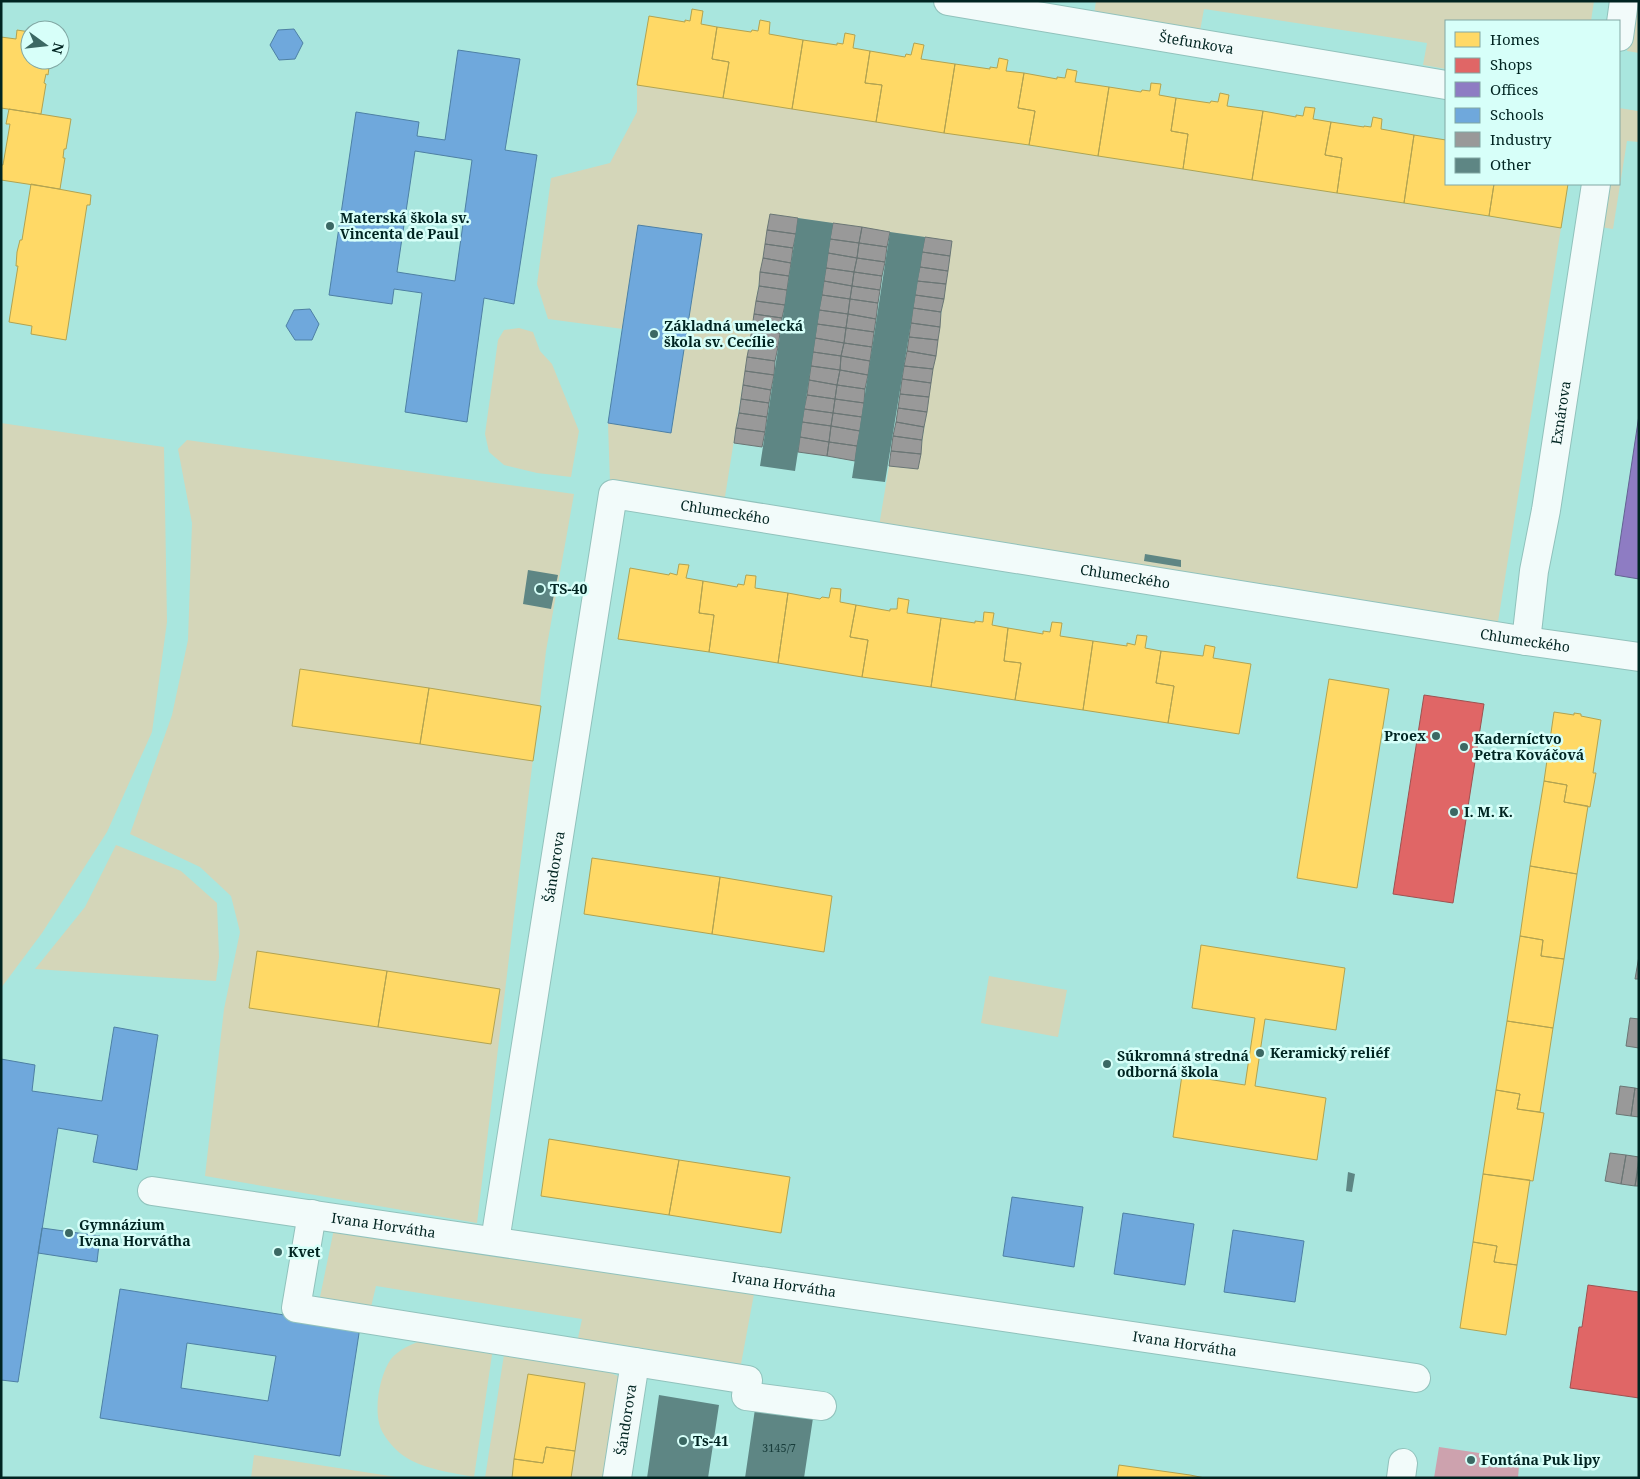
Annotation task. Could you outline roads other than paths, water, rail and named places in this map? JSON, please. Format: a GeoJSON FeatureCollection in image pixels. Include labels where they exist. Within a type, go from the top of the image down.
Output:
{"type":"FeatureCollection","features":[{"type":"Feature","properties":{"kind":"street","name":"Štefunkova"},"geometry":{"type":"LineString","coordinates":[[948,1],[1445,85]]}},
{"type":"Feature","properties":{"kind":"street"},"geometry":{"type":"LineString","coordinates":[[1620,30],[1624,1]]}},
{"type":"Feature","properties":{"kind":"street","name":"Exnárova"},"geometry":{"type":"LineString","coordinates":[[1526,641],[1534,571],[1546,510],[1596,185]]}},
{"type":"Feature","properties":{"kind":"street","name":"Chlumeckého"},"geometry":{"type":"LineString","coordinates":[[613,494],[1526,641],[1639,657]]}},
{"type":"Feature","properties":{"kind":"street","name":"Šándorova"},"geometry":{"type":"LineString","coordinates":[[495,1241],[613,494]]}},
{"type":"Feature","properties":{"kind":"street","name":"Ivana Horvátha"},"geometry":{"type":"LineString","coordinates":[[152,1191],[1416,1378]]}},
{"type":"Feature","properties":{"kind":"street"},"geometry":{"type":"LineString","coordinates":[[312,1214],[296,1308],[748,1380],[746,1396],[822,1406]]}},
{"type":"Feature","properties":{"kind":"street","name":"Šándorova"},"geometry":{"type":"LineString","coordinates":[[617,1478],[635,1362]]}},
{"type":"Feature","properties":{"kind":"place","name":"Materská škola sv. Vincenta de Paul"},"geometry":{"type":"Point","coordinates":[330,226]}},
{"type":"Feature","properties":{"kind":"place","name":"Základná umelecká škola sv. Cecílie"},"geometry":{"type":"Point","coordinates":[654,334]}},
{"type":"Feature","properties":{"kind":"place","name":"TS-40"},"geometry":{"type":"Point","coordinates":[540,589]}},
{"type":"Feature","properties":{"kind":"place","name":"Proex"},"geometry":{"type":"Point","coordinates":[1436,736]}},
{"type":"Feature","properties":{"kind":"place","name":"Kaderníctvo Petra Kováčová"},"geometry":{"type":"Point","coordinates":[1464,747]}},
{"type":"Feature","properties":{"kind":"place","name":"I. M. K."},"geometry":{"type":"Point","coordinates":[1454,812]}},
{"type":"Feature","properties":{"kind":"place","name":"Keramický reliéf"},"geometry":{"type":"Point","coordinates":[1260,1053]}},
{"type":"Feature","properties":{"kind":"place","name":"Súkromná stredná odborná škola"},"geometry":{"type":"Point","coordinates":[1107,1064]}},
{"type":"Feature","properties":{"kind":"place","name":"Gymnázium Ivana Horvátha"},"geometry":{"type":"Point","coordinates":[69,1233]}},
{"type":"Feature","properties":{"kind":"place","name":"Kvet"},"geometry":{"type":"Point","coordinates":[278,1252]}},
{"type":"Feature","properties":{"kind":"place","name":"Ts-41"},"geometry":{"type":"Point","coordinates":[683,1441]}},
{"type":"Feature","properties":{"kind":"place","name":"Fontána Puk lipy"},"geometry":{"type":"Point","coordinates":[1471,1460]}}]}
